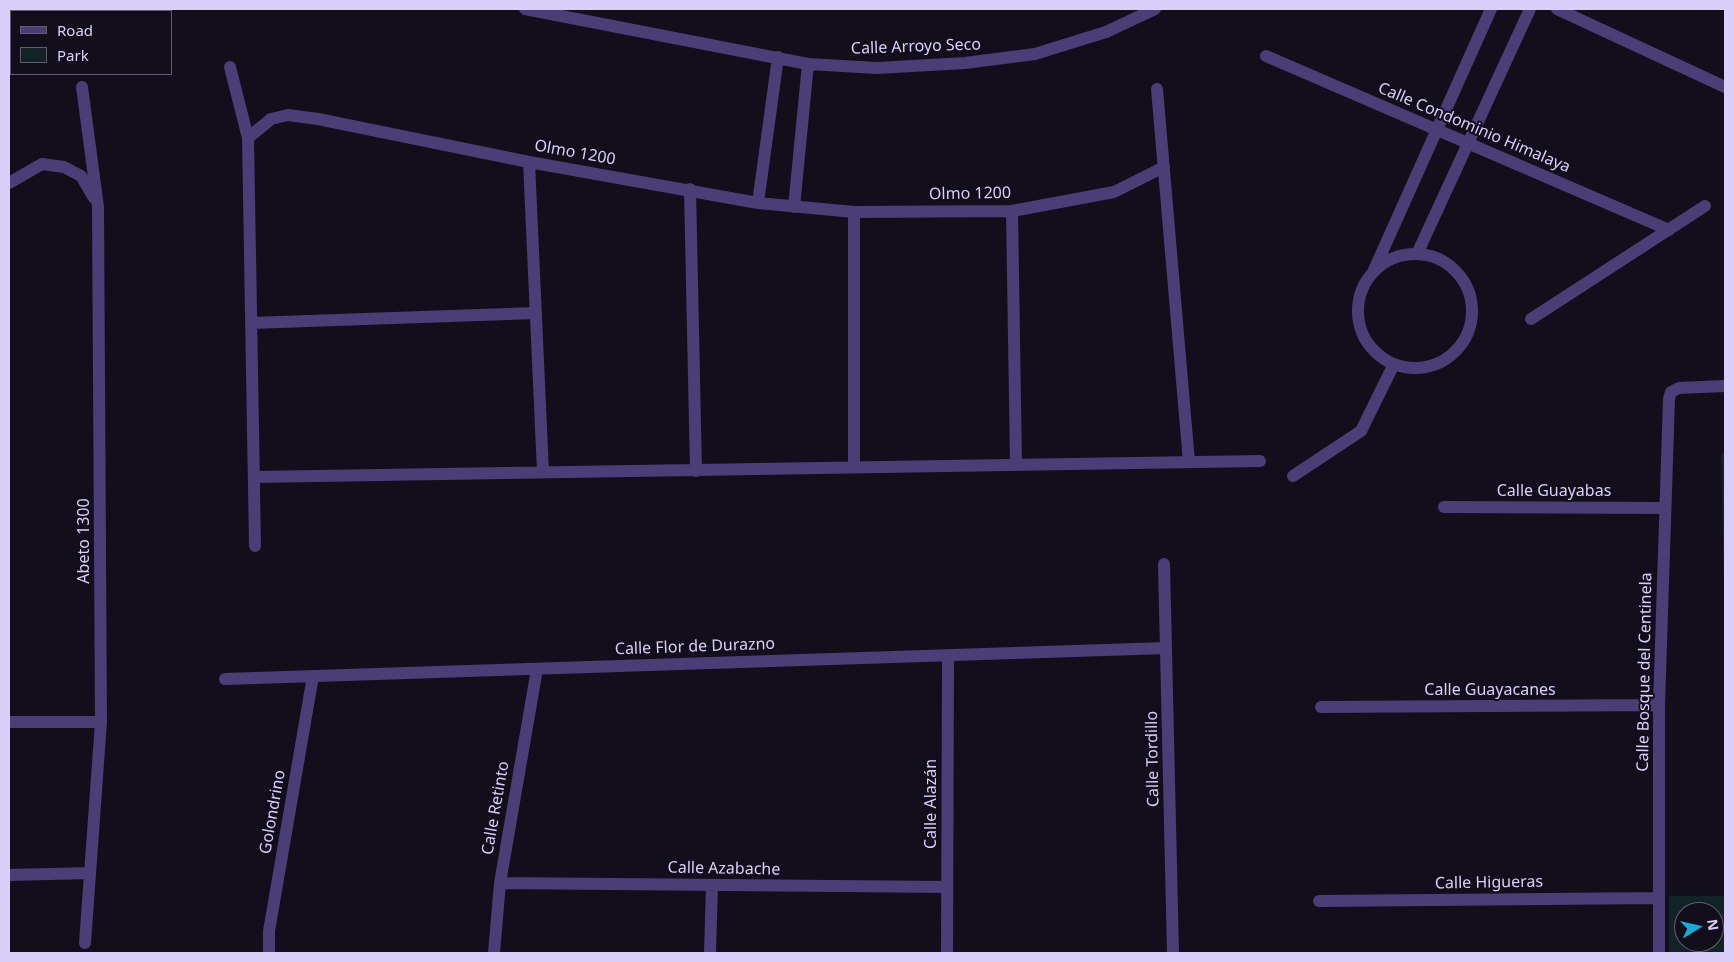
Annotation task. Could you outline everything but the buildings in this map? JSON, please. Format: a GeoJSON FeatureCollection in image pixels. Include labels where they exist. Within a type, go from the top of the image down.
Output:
{"type":"FeatureCollection","features":[{"type":"Feature","properties":{"kind":"street","name":"Calle Arroyo Seco"},"geometry":{"type":"LineString","coordinates":[[525,9],[808,64],[877,68],[965,63],[1035,54],[1106,32],[1155,9]]}},
{"type":"Feature","properties":{"kind":"street"},"geometry":{"type":"LineString","coordinates":[[1374,270],[1394,257],[1407,253],[1417,254],[1450,264],[1468,287],[1473,313],[1462,344],[1446,360],[1425,368],[1394,364],[1382,357],[1365,339],[1358,314],[1362,288],[1374,270],[1491,9]]}},
{"type":"Feature","properties":{"kind":"street"},"geometry":{"type":"LineString","coordinates":[[1417,254],[1530,9]]}},
{"type":"Feature","properties":{"kind":"street"},"geometry":{"type":"LineString","coordinates":[[1557,9],[1725,86]]}},
{"type":"Feature","properties":{"kind":"street","name":"Calle Condominio Himalaya"},"geometry":{"type":"LineString","coordinates":[[1266,56],[1669,230]]}},
{"type":"Feature","properties":{"kind":"street"},"geometry":{"type":"LineString","coordinates":[[758,202],[778,57]]}},
{"type":"Feature","properties":{"kind":"street"},"geometry":{"type":"LineString","coordinates":[[794,207],[808,64]]}},
{"type":"Feature","properties":{"kind":"street"},"geometry":{"type":"LineString","coordinates":[[230,67],[248,138],[255,546]]}},
{"type":"Feature","properties":{"kind":"street","name":"Abeto 1300"},"geometry":{"type":"LineString","coordinates":[[82,87],[98,208],[101,722],[85,942]]}},
{"type":"Feature","properties":{"kind":"street"},"geometry":{"type":"LineString","coordinates":[[1157,89],[1189,462]]}},
{"type":"Feature","properties":{"kind":"street","name":"Olmo 1200"},"geometry":{"type":"LineString","coordinates":[[248,138],[271,119],[288,116],[318,119],[529,162],[758,202],[854,212],[1012,211],[1114,192],[1164,167]]}},
{"type":"Feature","properties":{"kind":"street"},"geometry":{"type":"LineString","coordinates":[[529,162],[543,472]]}},
{"type":"Feature","properties":{"kind":"street","name":"Abeto 1300"},"geometry":{"type":"LineString","coordinates":[[9,183],[42,164],[64,167],[81,176],[90,189],[98,208]]}},
{"type":"Feature","properties":{"kind":"street"},"geometry":{"type":"LineString","coordinates":[[690,189],[696,471]]}},
{"type":"Feature","properties":{"kind":"street"},"geometry":{"type":"LineString","coordinates":[[1531,319],[1705,206]]}},
{"type":"Feature","properties":{"kind":"street"},"geometry":{"type":"LineString","coordinates":[[1012,211],[1016,464]]}},
{"type":"Feature","properties":{"kind":"street"},"geometry":{"type":"LineString","coordinates":[[854,212],[854,467]]}},
{"type":"Feature","properties":{"kind":"street"},"geometry":{"type":"LineString","coordinates":[[251,323],[536,312]]}},
{"type":"Feature","properties":{"kind":"street"},"geometry":{"type":"LineString","coordinates":[[1293,476],[1361,430],[1394,364]]}},
{"type":"Feature","properties":{"kind":"street","name":"Calle Bosque del Centinela"},"geometry":{"type":"LineString","coordinates":[[1659,953],[1659,705],[1669,399],[1671,392],[1679,388],[1725,386]]}},
{"type":"Feature","properties":{"kind":"street"},"geometry":{"type":"LineString","coordinates":[[254,477],[1260,461]]}},
{"type":"Feature","properties":{"kind":"street","name":"Calle Guayabas"},"geometry":{"type":"LineString","coordinates":[[1444,507],[1665,508]]}},
{"type":"Feature","properties":{"kind":"street","name":"Calle Tordillo"},"geometry":{"type":"LineString","coordinates":[[1164,564],[1173,953]]}},
{"type":"Feature","properties":{"kind":"street","name":"Calle Flor de Durazno"},"geometry":{"type":"LineString","coordinates":[[225,679],[1166,648]]}},
{"type":"Feature","properties":{"kind":"street","name":"Calle Alazán"},"geometry":{"type":"LineString","coordinates":[[947,953],[948,655]]}},
{"type":"Feature","properties":{"kind":"street","name":"Calle Retinto"},"geometry":{"type":"LineString","coordinates":[[494,953],[500,883],[537,669]]}},
{"type":"Feature","properties":{"kind":"street","name":"Golondrino"},"geometry":{"type":"LineString","coordinates":[[269,953],[269,931],[313,676]]}},
{"type":"Feature","properties":{"kind":"street","name":"Calle Guayacanes"},"geometry":{"type":"LineString","coordinates":[[1321,707],[1659,705]]}},
{"type":"Feature","properties":{"kind":"street"},"geometry":{"type":"LineString","coordinates":[[9,722],[101,722]]}},
{"type":"Feature","properties":{"kind":"street"},"geometry":{"type":"LineString","coordinates":[[9,875],[90,873]]}},
{"type":"Feature","properties":{"kind":"street","name":"Calle Azabache"},"geometry":{"type":"LineString","coordinates":[[500,883],[947,887]]}},
{"type":"Feature","properties":{"kind":"street"},"geometry":{"type":"LineString","coordinates":[[710,953],[712,885]]}},
{"type":"Feature","properties":{"kind":"street","name":"Calle Higueras"},"geometry":{"type":"LineString","coordinates":[[1319,901],[1659,898]]}},
{"type":"Feature","properties":{"kind":"green space"},"geometry":{"type":"Polygon","coordinates":[[[1721,453],[1725,454],[1725,636],[1721,453]]]}},
{"type":"Feature","properties":{"kind":"green space"},"geometry":{"type":"Polygon","coordinates":[[[1669,896],[1725,896],[1725,953],[1669,953],[1669,896]]]}}]}
